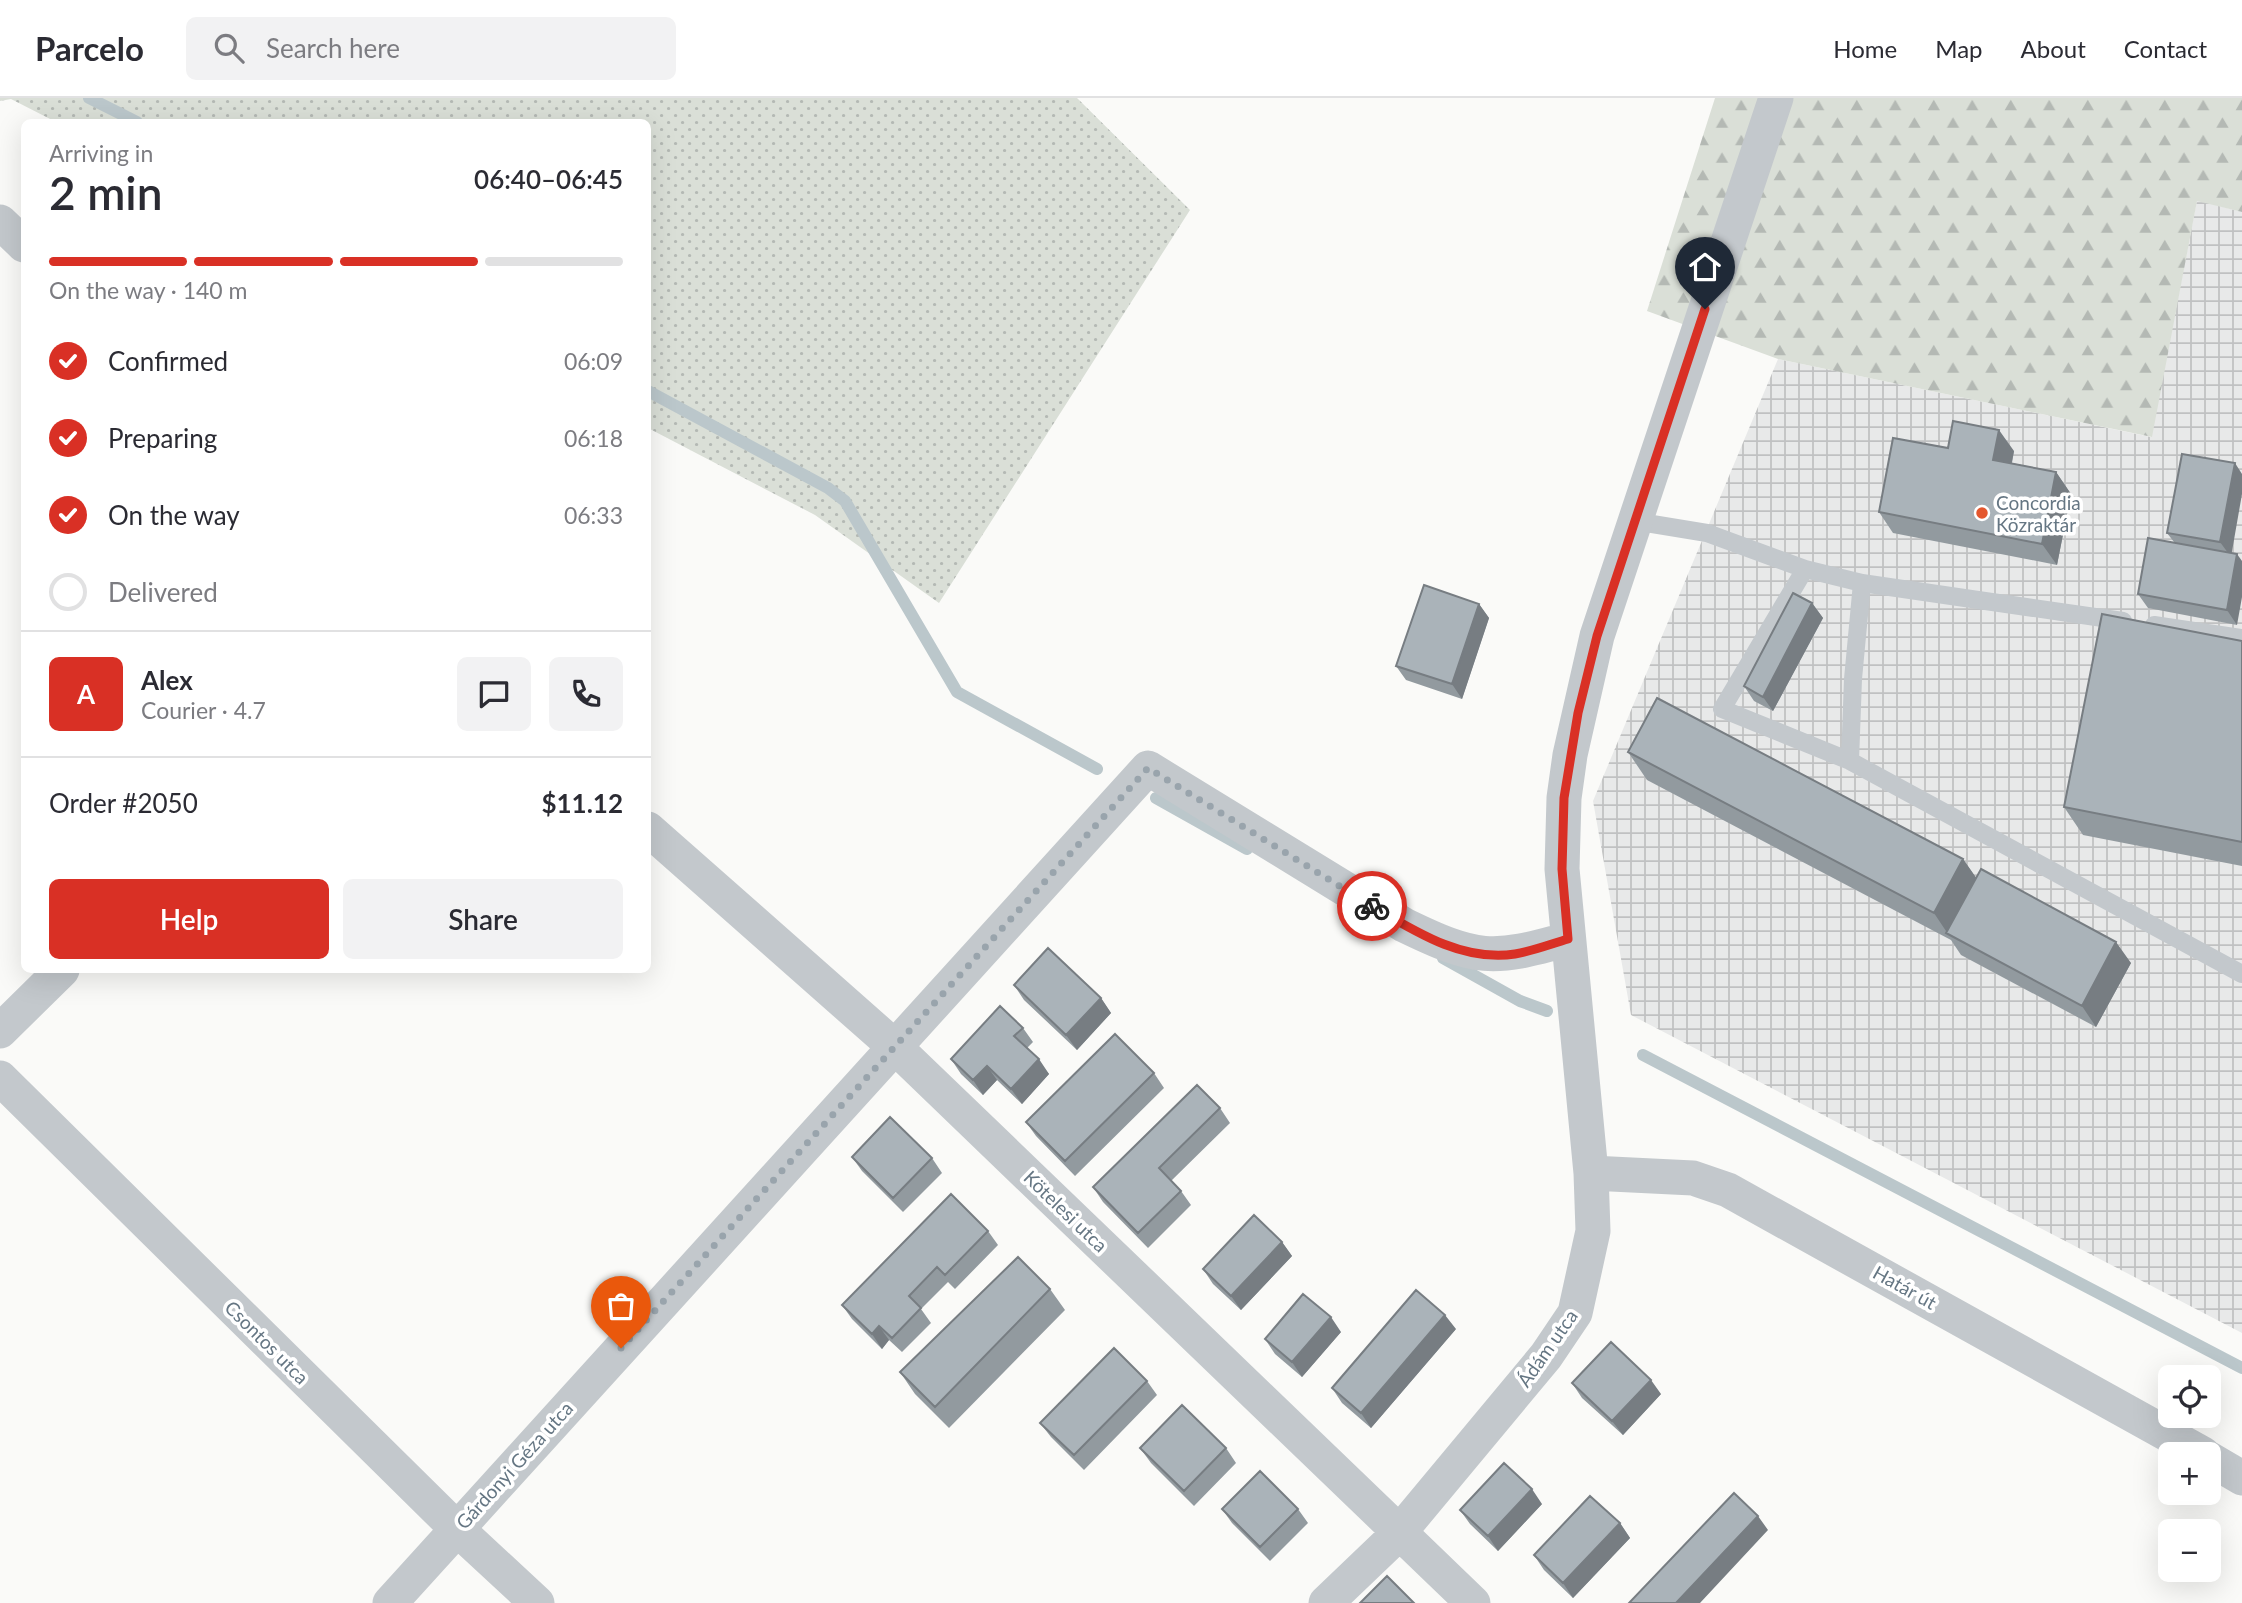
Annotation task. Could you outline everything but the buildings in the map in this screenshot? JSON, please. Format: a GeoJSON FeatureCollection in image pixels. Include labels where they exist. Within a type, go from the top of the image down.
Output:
{"type":"FeatureCollection","features":[{"type":"Feature","properties":{"kind":"street","name":"Ádám utca"},"geometry":{"type":"LineString","coordinates":[[1326,1603],[1398,1534],[1546,1356],[1575,1313],[1593,1231],[1591,1173],[1562,869],[1564,798],[1570,755],[1597,636],[1776,98]]}},
{"type":"Feature","properties":{"kind":"street"},"geometry":{"type":"LineString","coordinates":[[0,222],[21,242]]}},
{"type":"Feature","properties":{"kind":"street","name":"Gárdonyi Géza utca"},"geometry":{"type":"LineString","coordinates":[[390,1603],[1148,768],[1404,925],[1433,939],[1472,954],[1515,954],[1568,939]]}},
{"type":"Feature","properties":{"kind":"street","name":"Kötelesi utca"},"geometry":{"type":"LineString","coordinates":[[651,832],[896,1048],[1398,1534],[1473,1603]]}},
{"type":"Feature","properties":{"kind":"street"},"geometry":{"type":"LineString","coordinates":[[0,1031],[59,973]]}},
{"type":"Feature","properties":{"kind":"street","name":"Csontos utca"},"geometry":{"type":"LineString","coordinates":[[0,1078],[456,1528],[537,1603]]}},
{"type":"Feature","properties":{"kind":"street","name":"Határ út"},"geometry":{"type":"LineString","coordinates":[[1591,1173],[1693,1178],[1728,1190],[2181,1442]]}},
{"type":"Feature","properties":{"kind":"street"},"geometry":{"type":"LineString","coordinates":[[2221,1466],[2242,1478]]}},
{"type":"Feature","properties":{"kind":"lane"},"geometry":{"type":"LineString","coordinates":[[1634,521],[1707,533],[1805,569],[1862,583],[2242,638]]}},
{"type":"Feature","properties":{"kind":"lane"},"geometry":{"type":"LineString","coordinates":[[1805,569],[1722,709],[1850,761],[2242,974]]}},
{"type":"Feature","properties":{"kind":"lane"},"geometry":{"type":"LineString","coordinates":[[1850,761],[1853,679],[1862,583]]}},
{"type":"Feature","properties":{"kind":"shaded area"},"geometry":{"type":"Polygon","coordinates":[[[2197,200],[2242,212],[2242,1333],[1631,1015],[1593,801],[1778,359],[2151,437],[2197,200]]]}},
{"type":"Feature","properties":{"kind":"green space"},"geometry":{"type":"Polygon","coordinates":[[[0,98],[1077,98],[1190,210],[939,603],[815,515],[651,430],[651,119],[50,119],[11,99],[0,101],[0,98]]]}},
{"type":"Feature","properties":{"kind":"green space"},"geometry":{"type":"Polygon","coordinates":[[[1715,98],[2242,98],[2242,212],[2197,201],[2152,437],[1778,359],[1647,311],[1715,98]]]}},
{"type":"Feature","properties":{"kind":"waterway"},"geometry":{"type":"LineString","coordinates":[[89,98],[131,119]]}},
{"type":"Feature","properties":{"kind":"waterway"},"geometry":{"type":"LineString","coordinates":[[651,393],[828,488],[845,501],[957,692],[1097,769]]}},
{"type":"Feature","properties":{"kind":"waterway"},"geometry":{"type":"LineString","coordinates":[[1156,798],[1247,849]]}},
{"type":"Feature","properties":{"kind":"waterway"},"geometry":{"type":"LineString","coordinates":[[1443,958],[1520,1001],[1547,1011]]}},
{"type":"Feature","properties":{"kind":"waterway"},"geometry":{"type":"LineString","coordinates":[[1643,1055],[2242,1368]]}},
{"type":"Feature","properties":{"kind":"way so far"},"geometry":{"type":"LineString","coordinates":[[621,1348],[1148,768],[1372,906]]}},
{"type":"Feature","properties":{"kind":"place","name":"Concordia Közraktár"},"geometry":{"type":"Point","coordinates":[1982,513]}},
{"type":"Feature","properties":{"kind":"route"},"geometry":{"type":"LineString","coordinates":[[1372,906],[1433,939],[1472,954],[1515,954],[1568,939],[1562,869],[1564,798],[1578,713],[1597,636],[1705,309]]}}]}
